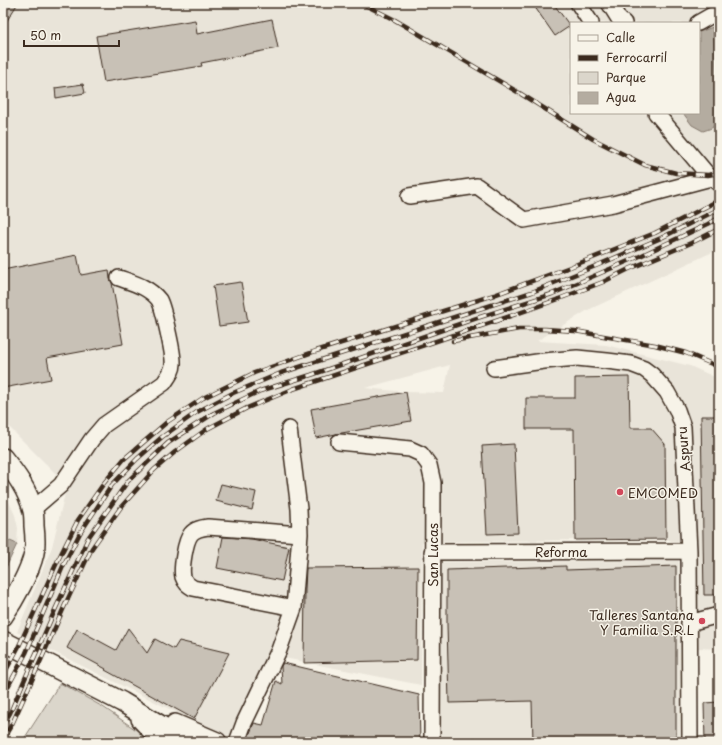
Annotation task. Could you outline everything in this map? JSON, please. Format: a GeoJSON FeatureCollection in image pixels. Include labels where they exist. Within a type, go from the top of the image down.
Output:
{"type":"FeatureCollection","features":[{"type":"Feature","properties":{"kind":"main road"},"geometry":{"type":"LineString","coordinates":[[3,458],[21,482],[28,498],[32,510],[35,536],[35,552],[30,567],[9,608],[3,616]]}},
{"type":"Feature","properties":{"kind":"main road"},"geometry":{"type":"LineString","coordinates":[[3,641],[122,702],[188,742]]}},
{"type":"Feature","properties":{"kind":"main road"},"geometry":{"type":"LineString","coordinates":[[122,702],[156,735],[158,742]]}},
{"type":"Feature","properties":{"kind":"main road"},"geometry":{"type":"LineString","coordinates":[[122,702],[217,742]]}},
{"type":"Feature","properties":{"kind":"street"},"geometry":{"type":"LineString","coordinates":[[578,3],[590,22]]}},
{"type":"Feature","properties":{"kind":"street"},"geometry":{"type":"LineString","coordinates":[[610,3],[618,19],[622,22]]}},
{"type":"Feature","properties":{"kind":"street"},"geometry":{"type":"LineString","coordinates":[[700,22],[719,11]]}},
{"type":"Feature","properties":{"kind":"street"},"geometry":{"type":"LineString","coordinates":[[657,114],[708,175],[715,181]]}},
{"type":"Feature","properties":{"kind":"street"},"geometry":{"type":"LineString","coordinates":[[409,196],[478,186],[524,220],[613,204],[670,189],[715,181]]}},
{"type":"Feature","properties":{"kind":"street"},"geometry":{"type":"LineString","coordinates":[[32,510],[61,485],[92,439],[104,425],[164,383],[170,374],[173,364],[172,351],[159,301],[139,285],[119,278]]}},
{"type":"Feature","properties":{"kind":"street","name":"Aspuru"},"geometry":{"type":"LineString","coordinates":[[494,368],[577,358],[631,364],[652,374],[667,392],[677,410],[683,427],[689,551],[690,742]]}},
{"type":"Feature","properties":{"kind":"street"},"geometry":{"type":"LineString","coordinates":[[237,742],[244,723],[279,650],[294,608],[300,534],[299,509],[289,429]]}},
{"type":"Feature","properties":{"kind":"street","name":"San Lucas"},"geometry":{"type":"LineString","coordinates":[[339,442],[410,449],[421,454],[429,465],[433,483],[432,742]]}},
{"type":"Feature","properties":{"kind":"street"},"geometry":{"type":"LineString","coordinates":[[294,608],[193,588],[187,584],[183,577],[182,569],[187,540],[191,534],[199,529],[208,527],[300,534]]}},
{"type":"Feature","properties":{"kind":"street","name":"Reforma"},"geometry":{"type":"LineString","coordinates":[[432,552],[689,551]]}},
{"type":"Feature","properties":{"kind":"street"},"geometry":{"type":"LineString","coordinates":[[689,623],[719,615]]}},
{"type":"Feature","properties":{"kind":"shaded area"},"geometry":{"type":"Polygon","coordinates":[[[3,3],[719,3],[719,249],[588,310],[537,341],[606,345],[690,366],[719,379],[719,649],[698,648],[696,551],[666,539],[422,542],[421,685],[274,656],[232,740],[54,652],[17,632],[52,547],[67,485],[3,421],[3,3]],[[450,365],[365,388],[406,392],[444,393],[450,365]]]}},
{"type":"Feature","properties":{"kind":"shaded area"},"geometry":{"type":"Polygon","coordinates":[[[3,495],[9,502],[15,515],[18,528],[17,544],[3,538],[3,495]]]}},
{"type":"Feature","properties":{"kind":"shaded area"},"geometry":{"type":"Polygon","coordinates":[[[679,561],[680,742],[441,742],[441,562],[679,561]]]}},
{"type":"Feature","properties":{"kind":"green space"},"geometry":{"type":"Polygon","coordinates":[[[60,683],[103,707],[142,734],[147,742],[22,742],[60,683]]]}},
{"type":"Feature","properties":{"kind":"water"},"geometry":{"type":"Polygon","coordinates":[[[713,27],[719,106],[718,122],[715,126],[703,131],[692,125],[684,114],[700,114],[700,32],[713,27]]]}},
{"type":"Feature","properties":{"kind":"water"},"geometry":{"type":"Polygon","coordinates":[[[3,538],[17,544],[3,574],[3,538]]]}},
{"type":"Feature","properties":{"kind":"building"},"geometry":{"type":"Polygon","coordinates":[[[3,3],[18,3],[3,27],[3,3]]]}},
{"type":"Feature","properties":{"kind":"building"},"geometry":{"type":"Polygon","coordinates":[[[532,3],[553,3],[570,26],[555,36],[532,3]]]}},
{"type":"Feature","properties":{"kind":"building"},"geometry":{"type":"Polygon","coordinates":[[[272,19],[278,48],[201,63],[202,66],[104,82],[96,36],[195,20],[197,34],[272,19]]]}},
{"type":"Feature","properties":{"kind":"building"},"geometry":{"type":"Polygon","coordinates":[[[83,84],[85,93],[56,98],[55,88],[83,84]]]}},
{"type":"Feature","properties":{"kind":"building"},"geometry":{"type":"Polygon","coordinates":[[[77,255],[81,275],[109,270],[123,344],[47,358],[51,379],[3,388],[3,270],[77,255]]]}},
{"type":"Feature","properties":{"kind":"building"},"geometry":{"type":"Polygon","coordinates":[[[241,282],[248,322],[219,326],[213,286],[241,282]]]}},
{"type":"Feature","properties":{"kind":"building","name":"EMCOMED"},"geometry":{"type":"Polygon","coordinates":[[[629,377],[630,428],[651,428],[665,444],[666,539],[575,540],[574,429],[526,429],[526,398],[575,398],[575,378],[629,377]]]}},
{"type":"Feature","properties":{"kind":"building"},"geometry":{"type":"Polygon","coordinates":[[[406,392],[411,421],[316,438],[311,409],[406,392]]]}},
{"type":"Feature","properties":{"kind":"building"},"geometry":{"type":"Polygon","coordinates":[[[701,416],[719,416],[719,595],[704,595],[701,416]]]}},
{"type":"Feature","properties":{"kind":"building"},"geometry":{"type":"Polygon","coordinates":[[[514,444],[518,533],[487,534],[482,446],[514,444]]]}},
{"type":"Feature","properties":{"kind":"building"},"geometry":{"type":"Polygon","coordinates":[[[221,484],[256,492],[252,510],[216,501],[221,484]]]}},
{"type":"Feature","properties":{"kind":"building"},"geometry":{"type":"Polygon","coordinates":[[[223,537],[252,539],[289,547],[282,581],[217,568],[223,537]]]}},
{"type":"Feature","properties":{"kind":"building"},"geometry":{"type":"Polygon","coordinates":[[[566,566],[566,570],[676,566],[676,742],[533,742],[532,701],[449,703],[447,570],[566,566]]]}},
{"type":"Feature","properties":{"kind":"building"},"geometry":{"type":"Polygon","coordinates":[[[418,567],[417,660],[304,663],[306,568],[418,567]]]}},
{"type":"Feature","properties":{"kind":"building"},"geometry":{"type":"Polygon","coordinates":[[[128,628],[147,653],[155,639],[174,649],[179,641],[229,653],[194,719],[67,648],[77,629],[116,650],[128,628]]]}},
{"type":"Feature","properties":{"kind":"building"},"geometry":{"type":"Polygon","coordinates":[[[283,663],[419,695],[420,742],[276,742],[263,739],[263,742],[259,742],[248,738],[254,723],[263,725],[276,681],[282,684],[281,666],[283,663]]]}},
{"type":"Feature","properties":{"kind":"building"},"geometry":{"type":"Polygon","coordinates":[[[719,702],[719,742],[705,742],[704,703],[719,702]]]}},
{"type":"Feature","properties":{"kind":"railway"},"geometry":{"type":"LineString","coordinates":[[361,3],[395,20],[521,94],[593,139],[645,165],[676,173],[708,175],[719,173]]}},
{"type":"Feature","properties":{"kind":"railway"},"geometry":{"type":"LineString","coordinates":[[3,676],[18,648],[78,520],[104,483],[124,459],[167,422],[203,398],[254,373],[316,351],[494,295],[570,267],[655,233],[719,200]]}},
{"type":"Feature","properties":{"kind":"railway"},"geometry":{"type":"LineString","coordinates":[[3,696],[26,653],[64,564],[80,533],[112,485],[137,459],[162,437],[197,412],[233,393],[281,373],[532,292],[661,238],[719,209]]}},
{"type":"Feature","properties":{"kind":"railway"},"geometry":{"type":"LineString","coordinates":[[3,725],[10,713],[88,538],[128,481],[168,443],[214,413],[260,391],[552,294],[640,256],[719,218]]}},
{"type":"Feature","properties":{"kind":"railway"},"geometry":{"type":"LineString","coordinates":[[3,739],[12,724],[92,548],[121,507],[154,470],[175,452],[207,429],[247,408],[293,389],[496,321],[603,282],[719,229]]}},
{"type":"Feature","properties":{"kind":"railway"},"geometry":{"type":"LineString","coordinates":[[453,341],[519,329],[575,331],[655,345],[686,353],[719,367]]}},
{"type":"Feature","properties":{"kind":"place","name":"EMCOMED"},"geometry":{"type":"Point","coordinates":[620,492]}},
{"type":"Feature","properties":{"kind":"place","name":"Talleres Santana Y Familia S.R.L"},"geometry":{"type":"Point","coordinates":[702,621]}}]}
